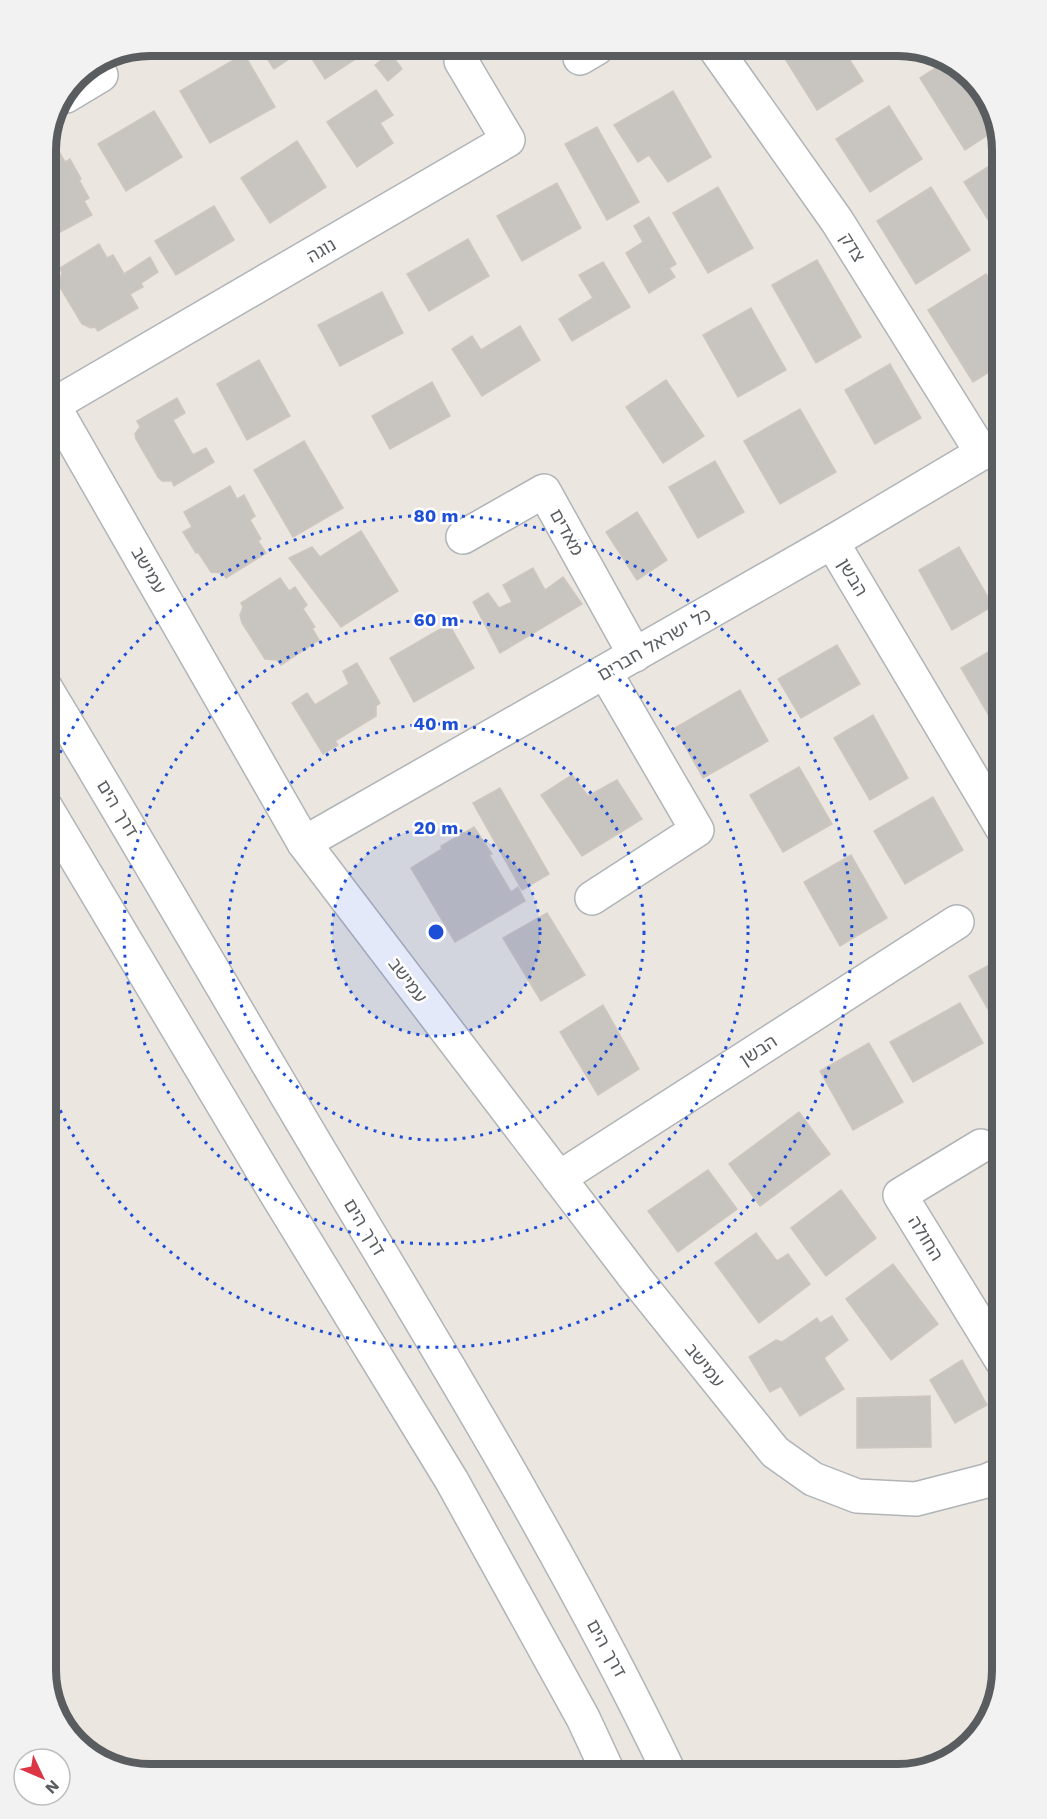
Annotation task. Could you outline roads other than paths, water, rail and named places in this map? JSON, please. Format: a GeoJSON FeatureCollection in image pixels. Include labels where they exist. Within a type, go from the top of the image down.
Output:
{"type":"FeatureCollection","features":[{"type":"Feature","properties":{"kind":"street","name":"צדק"},"geometry":{"type":"LineString","coordinates":[[720,56],[992,447]]}},
{"type":"Feature","properties":{"kind":"street","name":"נוגה"},"geometry":{"type":"LineString","coordinates":[[56,394],[508,140],[461,61]]}},
{"type":"Feature","properties":{"kind":"street"},"geometry":{"type":"LineString","coordinates":[[78,89],[101,75],[98,71]]}},
{"type":"Feature","properties":{"kind":"street","name":"עמישב"},"geometry":{"type":"LineString","coordinates":[[56,410],[304,843],[636,1279],[775,1452],[813,1479],[858,1496],[916,1499],[992,1478]]}},
{"type":"Feature","properties":{"kind":"street","name":"כל ישראל חברים"},"geometry":{"type":"LineString","coordinates":[[304,843],[832,542],[992,447]]}},
{"type":"Feature","properties":{"kind":"street","name":"מאדים"},"geometry":{"type":"LineString","coordinates":[[463,537],[544,491],[635,655]]}},
{"type":"Feature","properties":{"kind":"street","name":"הבשן"},"geometry":{"type":"LineString","coordinates":[[832,542],[992,811]]}},
{"type":"Feature","properties":{"kind":"street"},"geometry":{"type":"LineString","coordinates":[[592,898],[697,830],[605,672]]}},
{"type":"Feature","properties":{"kind":"street","name":"דרך הים"},"geometry":{"type":"LineString","coordinates":[[56,705],[501,1455],[630,1690],[665,1764]]}},
{"type":"Feature","properties":{"kind":"street"},"geometry":{"type":"LineString","coordinates":[[56,824],[274,1190],[452,1481],[583,1718],[604,1764]]}},
{"type":"Feature","properties":{"kind":"street","name":"הבשן"},"geometry":{"type":"LineString","coordinates":[[559,1178],[957,922]]}},
{"type":"Feature","properties":{"kind":"street","name":"החולה"},"geometry":{"type":"LineString","coordinates":[[981,1146],[900,1195],[992,1345]]}}]}
